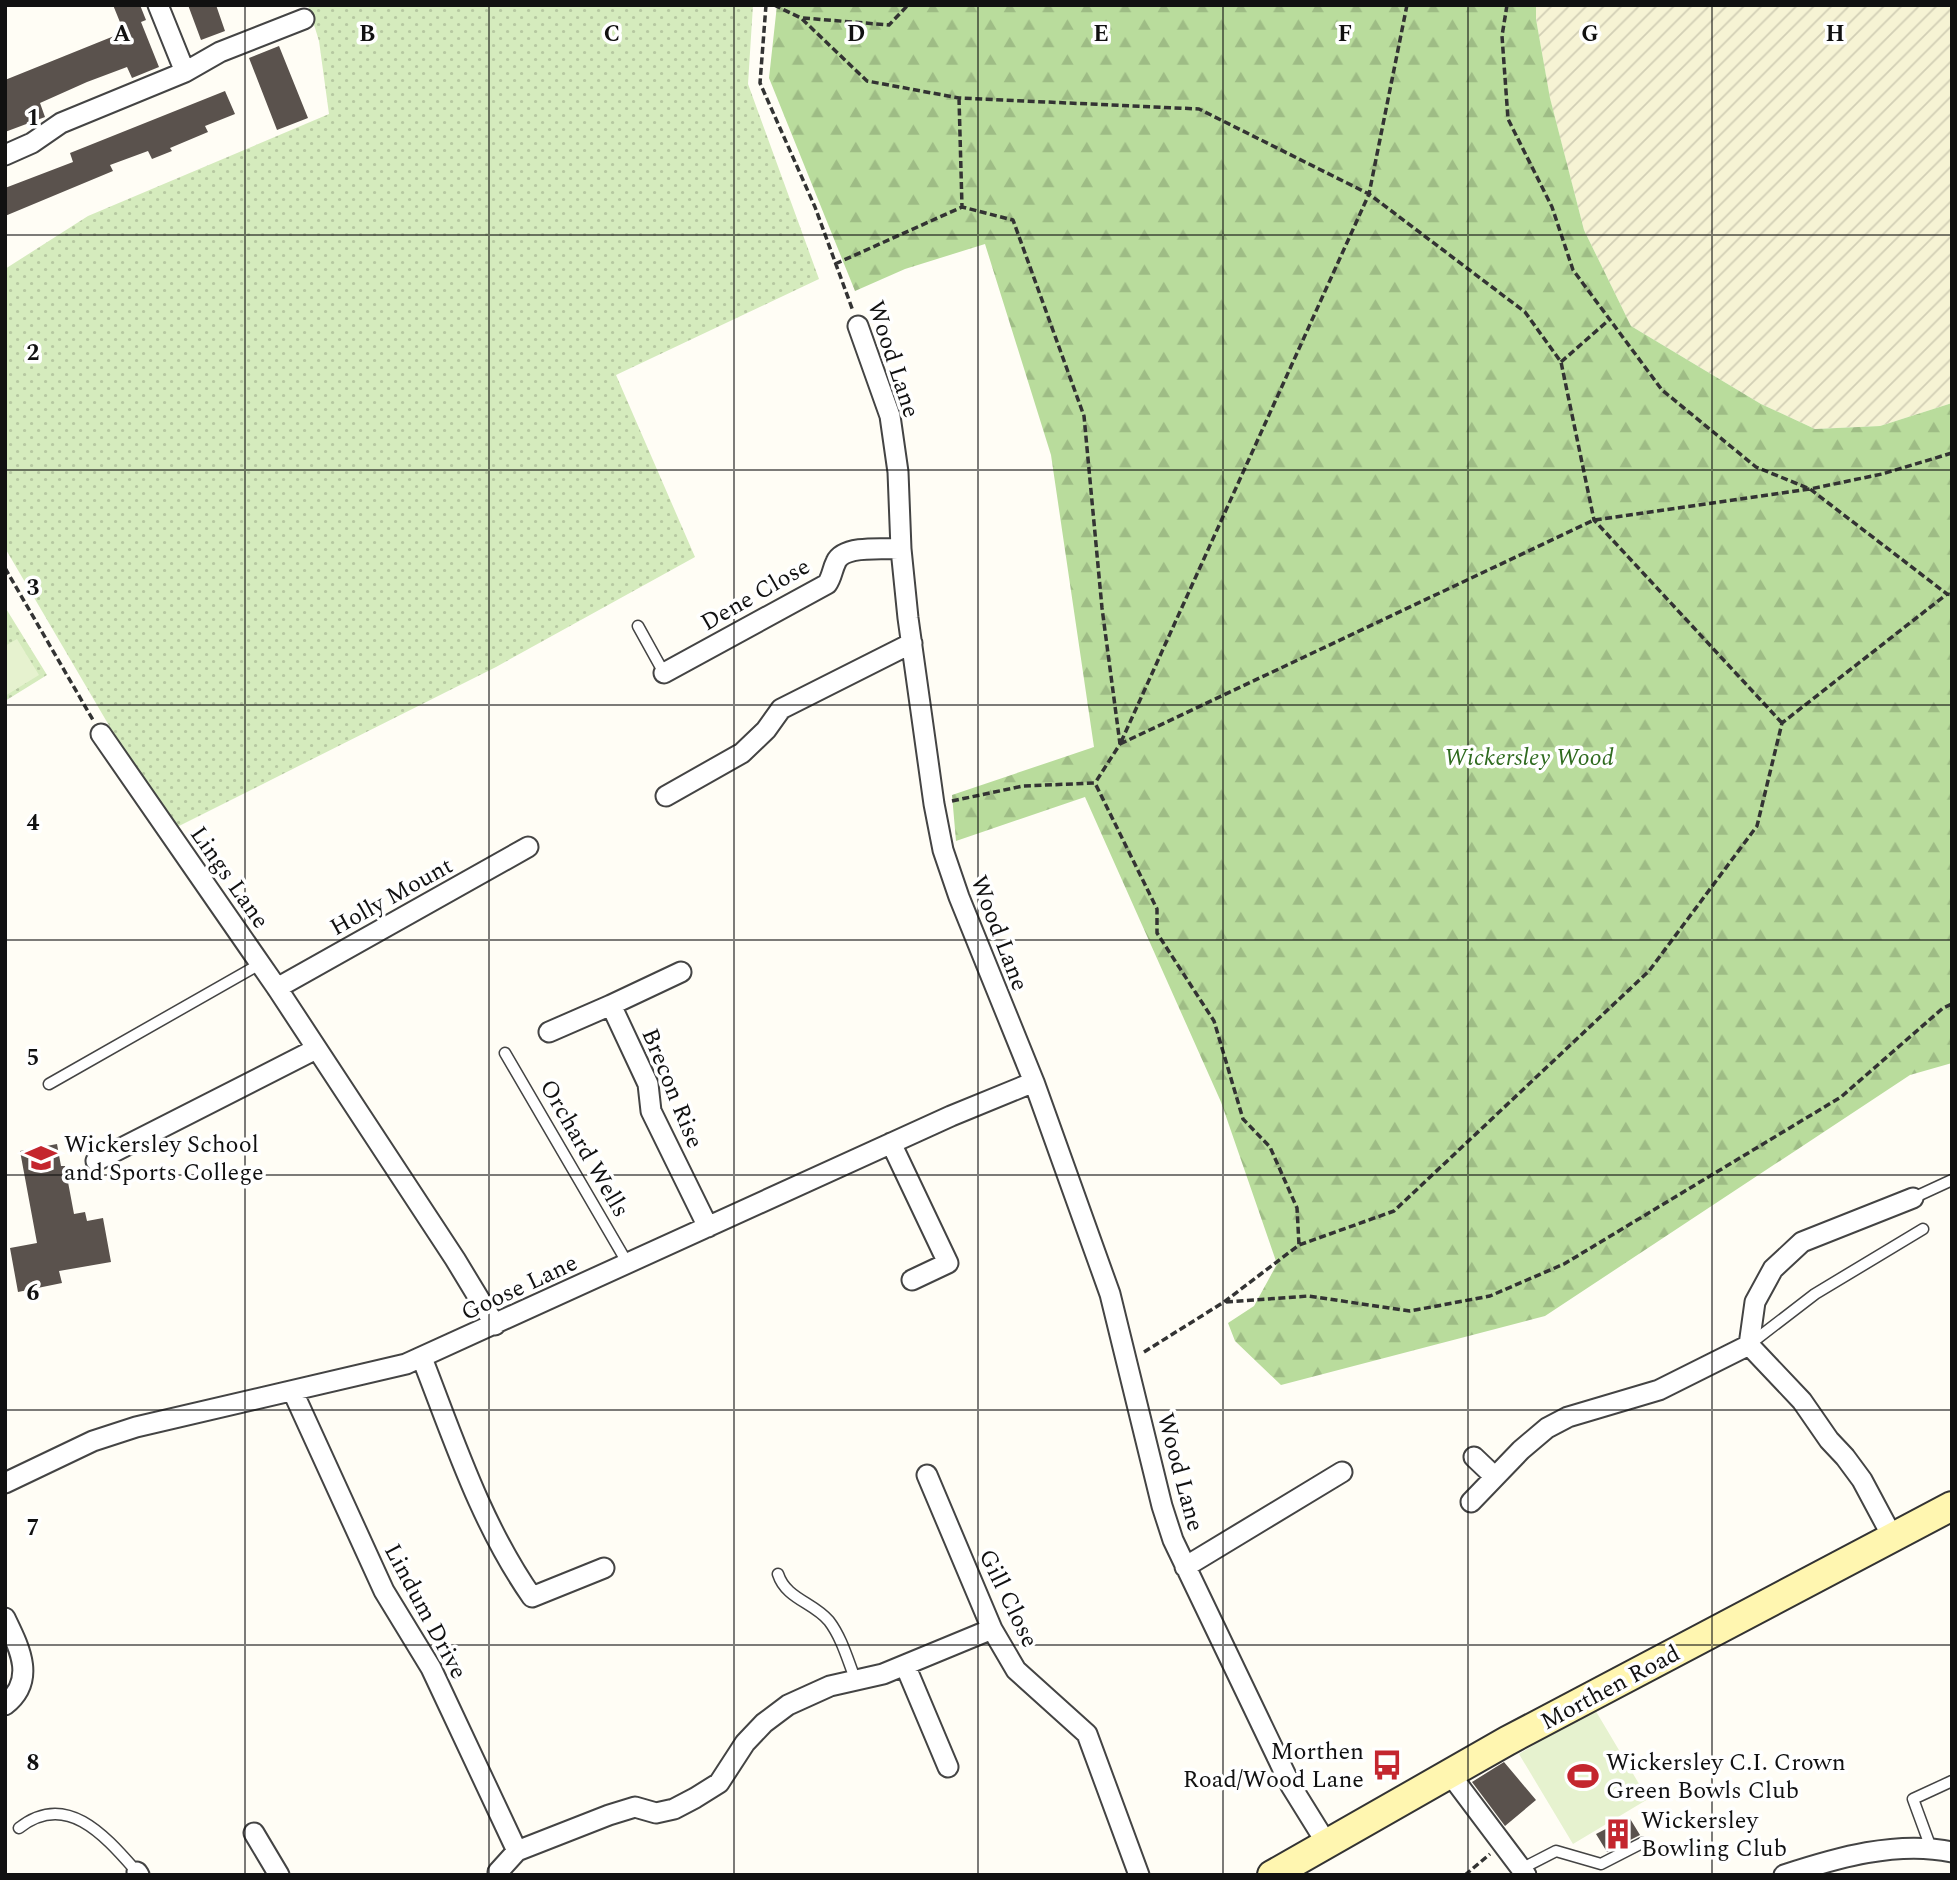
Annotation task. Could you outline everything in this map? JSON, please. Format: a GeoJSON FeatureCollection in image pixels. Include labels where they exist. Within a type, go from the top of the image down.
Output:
{"type":"FeatureCollection","features":[{"type":"Feature","properties":{"kind":"main road","name":"Morthen Road"},"geometry":{"type":"LineString","coordinates":[[1272,1875],[1519,1735],[1952,1506]]}},
{"type":"Feature","properties":{"kind":"street"},"geometry":{"type":"LineString","coordinates":[[158,5],[185,72]]}},
{"type":"Feature","properties":{"kind":"street"},"geometry":{"type":"LineString","coordinates":[[5,155],[32,142],[61,123],[185,72],[220,52],[304,19]]}},
{"type":"Feature","properties":{"kind":"street","name":"Wood Lane"},"geometry":{"type":"LineString","coordinates":[[858,326],[890,416],[898,472],[901,549],[912,643],[943,850],[959,897],[1034,1082],[1110,1294],[1162,1506],[1185,1567],[1291,1786],[1326,1844]]}},
{"type":"Feature","properties":{"kind":"street","name":"Dene Close"},"geometry":{"type":"LineString","coordinates":[[664,673],[827,584],[842,554],[851,551],[901,549]]}},
{"type":"Feature","properties":{"kind":"street"},"geometry":{"type":"LineString","coordinates":[[666,796],[742,754],[766,730],[781,709],[912,643]]}},
{"type":"Feature","properties":{"kind":"street","name":"Lings Lane"},"geometry":{"type":"LineString","coordinates":[[101,734],[260,964],[455,1259],[495,1325]]}},
{"type":"Feature","properties":{"kind":"street","name":"Holly Mount"},"geometry":{"type":"LineString","coordinates":[[276,988],[528,847]]}},
{"type":"Feature","properties":{"kind":"street"},"geometry":{"type":"LineString","coordinates":[[549,1032],[681,972]]}},
{"type":"Feature","properties":{"kind":"street","name":"Brecon Rise"},"geometry":{"type":"LineString","coordinates":[[611,1005],[648,1084],[651,1111],[708,1227]]}},
{"type":"Feature","properties":{"kind":"street"},"geometry":{"type":"LineString","coordinates":[[96,1161],[316,1049]]}},
{"type":"Feature","properties":{"kind":"street","name":"Goose Lane"},"geometry":{"type":"LineString","coordinates":[[5,1483],[93,1441],[136,1427],[293,1392],[422,1358],[891,1143],[1034,1082]]}},
{"type":"Feature","properties":{"kind":"street"},"geometry":{"type":"LineString","coordinates":[[891,1143],[948,1263],[912,1280]]}},
{"type":"Feature","properties":{"kind":"street"},"geometry":{"type":"LineString","coordinates":[[1749,1345],[1755,1302],[1773,1269],[1802,1242],[1913,1198]]}},
{"type":"Feature","properties":{"kind":"street"},"geometry":{"type":"LineString","coordinates":[[1471,1502],[1547,1428],[1568,1417],[1659,1390],[1749,1345]]}},
{"type":"Feature","properties":{"kind":"street"},"geometry":{"type":"LineString","coordinates":[[1749,1345],[1802,1401],[1829,1440],[1851,1465],[1893,1538]]}},
{"type":"Feature","properties":{"kind":"street"},"geometry":{"type":"LineString","coordinates":[[422,1358],[484,1514],[512,1568],[532,1597],[604,1568]]}},
{"type":"Feature","properties":{"kind":"street","name":"Lindum Drive"},"geometry":{"type":"LineString","coordinates":[[293,1392],[384,1591],[431,1668],[517,1852]]}},
{"type":"Feature","properties":{"kind":"street"},"geometry":{"type":"LineString","coordinates":[[1474,1457],[1495,1477]]}},
{"type":"Feature","properties":{"kind":"street"},"geometry":{"type":"LineString","coordinates":[[1185,1567],[1342,1472]]}},
{"type":"Feature","properties":{"kind":"street","name":"Gill Close"},"geometry":{"type":"LineString","coordinates":[[927,1475],[992,1629],[1016,1670],[1087,1734],[1139,1875]]}},
{"type":"Feature","properties":{"kind":"street"},"geometry":{"type":"LineString","coordinates":[[5,1618],[23,1655],[24,1666],[15,1696],[5,1705]]}},
{"type":"Feature","properties":{"kind":"street"},"geometry":{"type":"LineString","coordinates":[[498,1872],[517,1852],[609,1815],[635,1808],[656,1813],[674,1809],[695,1798],[719,1783],[745,1743],[764,1723],[788,1705],[830,1686],[883,1674],[992,1629]]}},
{"type":"Feature","properties":{"kind":"street"},"geometry":{"type":"LineString","coordinates":[[905,1665],[948,1768]]}},
{"type":"Feature","properties":{"kind":"street"},"geometry":{"type":"LineString","coordinates":[[1450,1774],[1523,1872]]}},
{"type":"Feature","properties":{"kind":"street"},"geometry":{"type":"LineString","coordinates":[[254,1833],[279,1875]]}},
{"type":"Feature","properties":{"kind":"street"},"geometry":{"type":"LineString","coordinates":[[1784,1875],[1893,1849],[1931,1847],[1952,1852]]}},
{"type":"Feature","properties":{"kind":"lane"},"geometry":{"type":"LineString","coordinates":[[638,626],[664,673]]}},
{"type":"Feature","properties":{"kind":"lane"},"geometry":{"type":"LineString","coordinates":[[49,1084],[260,964]]}},
{"type":"Feature","properties":{"kind":"lane","name":"Orchard Wells"},"geometry":{"type":"LineString","coordinates":[[505,1054],[628,1264]]}},
{"type":"Feature","properties":{"kind":"lane"},"geometry":{"type":"LineString","coordinates":[[1913,1198],[1952,1180]]}},
{"type":"Feature","properties":{"kind":"lane"},"geometry":{"type":"LineString","coordinates":[[1749,1345],[1815,1294],[1923,1229]]}},
{"type":"Feature","properties":{"kind":"lane"},"geometry":{"type":"LineString","coordinates":[[778,1574],[781,1583],[797,1600],[819,1611],[830,1623],[840,1640],[856,1681]]}},
{"type":"Feature","properties":{"kind":"lane"},"geometry":{"type":"LineString","coordinates":[[1931,1847],[1913,1799],[1952,1781]]}},
{"type":"Feature","properties":{"kind":"lane"},"geometry":{"type":"LineString","coordinates":[[19,1828],[31,1819],[58,1813],[73,1816],[96,1830],[138,1873]]}},
{"type":"Feature","properties":{"kind":"lane"},"geometry":{"type":"LineString","coordinates":[[1523,1872],[1556,1851],[1601,1864],[1642,1843]]}},
{"type":"Feature","properties":{"kind":"path","name":"Wood Lane"},"geometry":{"type":"LineString","coordinates":[[766,5],[760,83],[815,207],[858,326]]}},
{"type":"Feature","properties":{"kind":"path"},"geometry":{"type":"LineString","coordinates":[[774,5],[801,18],[867,81],[959,97],[1199,109],[1369,194],[1525,312],[1561,362],[1594,520],[1782,723]]}},
{"type":"Feature","properties":{"kind":"path"},"geometry":{"type":"LineString","coordinates":[[801,18],[889,25],[908,5]]}},
{"type":"Feature","properties":{"kind":"path"},"geometry":{"type":"LineString","coordinates":[[1095,783],[1120,744],[1369,194],[1407,5]]}},
{"type":"Feature","properties":{"kind":"path"},"geometry":{"type":"LineString","coordinates":[[1128,1362],[1224,1302],[1299,1245],[1394,1211],[1649,971],[1757,826],[1782,723],[1949,594],[1810,489],[1756,467],[1662,390],[1573,270],[1552,207],[1508,119],[1502,36],[1507,5]]}},
{"type":"Feature","properties":{"kind":"path"},"geometry":{"type":"LineString","coordinates":[[959,97],[962,206]]}},
{"type":"Feature","properties":{"kind":"path"},"geometry":{"type":"LineString","coordinates":[[835,264],[962,206],[1013,220],[1084,416],[1102,608],[1120,744]]}},
{"type":"Feature","properties":{"kind":"path"},"geometry":{"type":"LineString","coordinates":[[1561,362],[1610,319]]}},
{"type":"Feature","properties":{"kind":"path"},"geometry":{"type":"LineString","coordinates":[[1120,744],[1594,520],[1810,489],[1882,474],[1952,453]]}},
{"type":"Feature","properties":{"kind":"path"},"geometry":{"type":"LineString","coordinates":[[5,568],[101,734]]}},
{"type":"Feature","properties":{"kind":"path"},"geometry":{"type":"LineString","coordinates":[[934,804],[977,798],[1023,786],[1095,783]]}},
{"type":"Feature","properties":{"kind":"path"},"geometry":{"type":"LineString","coordinates":[[1095,783],[1157,909],[1157,933],[1214,1021],[1243,1119],[1270,1147],[1297,1208],[1299,1245]]}},
{"type":"Feature","properties":{"kind":"path"},"geometry":{"type":"LineString","coordinates":[[1224,1302],[1308,1296],[1410,1311],[1490,1296],[1564,1264],[1841,1097],[1942,1008],[1952,1004]]}},
{"type":"Feature","properties":{"kind":"path"},"geometry":{"type":"LineString","coordinates":[[1465,1875],[1502,1844]]}},
{"type":"Feature","properties":{"kind":"shaded area"},"geometry":{"type":"Polygon","coordinates":[[[1536,5],[1952,5],[1952,403],[1880,426],[1815,429],[1761,404],[1631,326],[1584,230],[1550,99],[1536,5]]]}},
{"type":"Feature","properties":{"kind":"green space"},"geometry":{"type":"Polygon","coordinates":[[[308,5],[753,5],[748,84],[819,279],[616,375],[695,557],[496,667],[177,827],[114,734],[5,548],[5,269],[88,216],[329,114],[319,41],[308,5]]]}},
{"type":"Feature","properties":{"kind":"green space","name":"Wickersley Wood"},"geometry":{"type":"Polygon","coordinates":[[[777,5],[1536,5],[1550,98],[1584,230],[1631,326],[1761,404],[1815,429],[1880,426],[1952,403],[1952,1063],[1910,1075],[1545,1316],[1281,1385],[1235,1341],[1228,1323],[1254,1306],[1277,1264],[1221,1102],[1085,797],[956,841],[952,795],[1094,747],[1051,455],[985,244],[905,269],[855,291],[769,78],[777,5]]]}},
{"type":"Feature","properties":{"kind":"green space"},"geometry":{"type":"Polygon","coordinates":[[[5,607],[47,675],[5,701],[5,607]]]}},
{"type":"Feature","properties":{"kind":"green space"},"geometry":{"type":"Polygon","coordinates":[[[17,639],[39,675],[5,696],[5,646],[17,639]]]}},
{"type":"Feature","properties":{"kind":"green space","name":"Wickersley C.I. Crown Green Bowls Club"},"geometry":{"type":"Polygon","coordinates":[[[1594,1708],[1648,1799],[1573,1844],[1519,1754],[1594,1708]]]}},
{"type":"Feature","properties":{"kind":"building"},"geometry":{"type":"Polygon","coordinates":[[[113,5],[140,5],[146,20],[141,22],[159,67],[132,78],[127,67],[87,82],[40,103],[45,117],[5,132],[5,80],[124,32],[113,5]]]}},
{"type":"Feature","properties":{"kind":"building"},"geometry":{"type":"Polygon","coordinates":[[[188,5],[216,5],[225,31],[201,40],[188,5]]]}},
{"type":"Feature","properties":{"kind":"building"},"geometry":{"type":"Polygon","coordinates":[[[279,46],[308,118],[277,130],[249,58],[279,46]]]}},
{"type":"Feature","properties":{"kind":"building"},"geometry":{"type":"Polygon","coordinates":[[[225,91],[235,114],[205,126],[208,132],[152,159],[148,151],[110,165],[113,171],[5,216],[5,188],[73,162],[70,153],[225,91]]]}},
{"type":"Feature","properties":{"kind":"building"},"geometry":{"type":"Polygon","coordinates":[[[57,1144],[61,1166],[65,1166],[74,1214],[85,1212],[87,1221],[103,1218],[111,1262],[59,1271],[62,1283],[18,1292],[10,1248],[37,1243],[20,1151],[57,1144]]]}},
{"type":"Feature","properties":{"kind":"building"},"geometry":{"type":"Polygon","coordinates":[[[1504,1762],[1536,1800],[1505,1826],[1472,1782],[1504,1762]]]}},
{"type":"Feature","properties":{"kind":"building","name":"Wickersley Bowling Club"},"geometry":{"type":"Polygon","coordinates":[[[1629,1817],[1640,1835],[1607,1852],[1596,1834],[1629,1817]]]}},
{"type":"Feature","properties":{"kind":"place","name":"Wickersley School and Sports College"},"geometry":{"type":"Point","coordinates":[41,1158]}},
{"type":"Feature","properties":{"kind":"place","name":"Morthen Road/Wood Lane"},"geometry":{"type":"Point","coordinates":[1387,1765]}},
{"type":"Feature","properties":{"kind":"place","name":"Wickersley C.I. Crown Green Bowls Club"},"geometry":{"type":"Point","coordinates":[1583,1776]}},
{"type":"Feature","properties":{"kind":"place","name":"Wickersley Bowling Club"},"geometry":{"type":"Point","coordinates":[1618,1834]}}]}
